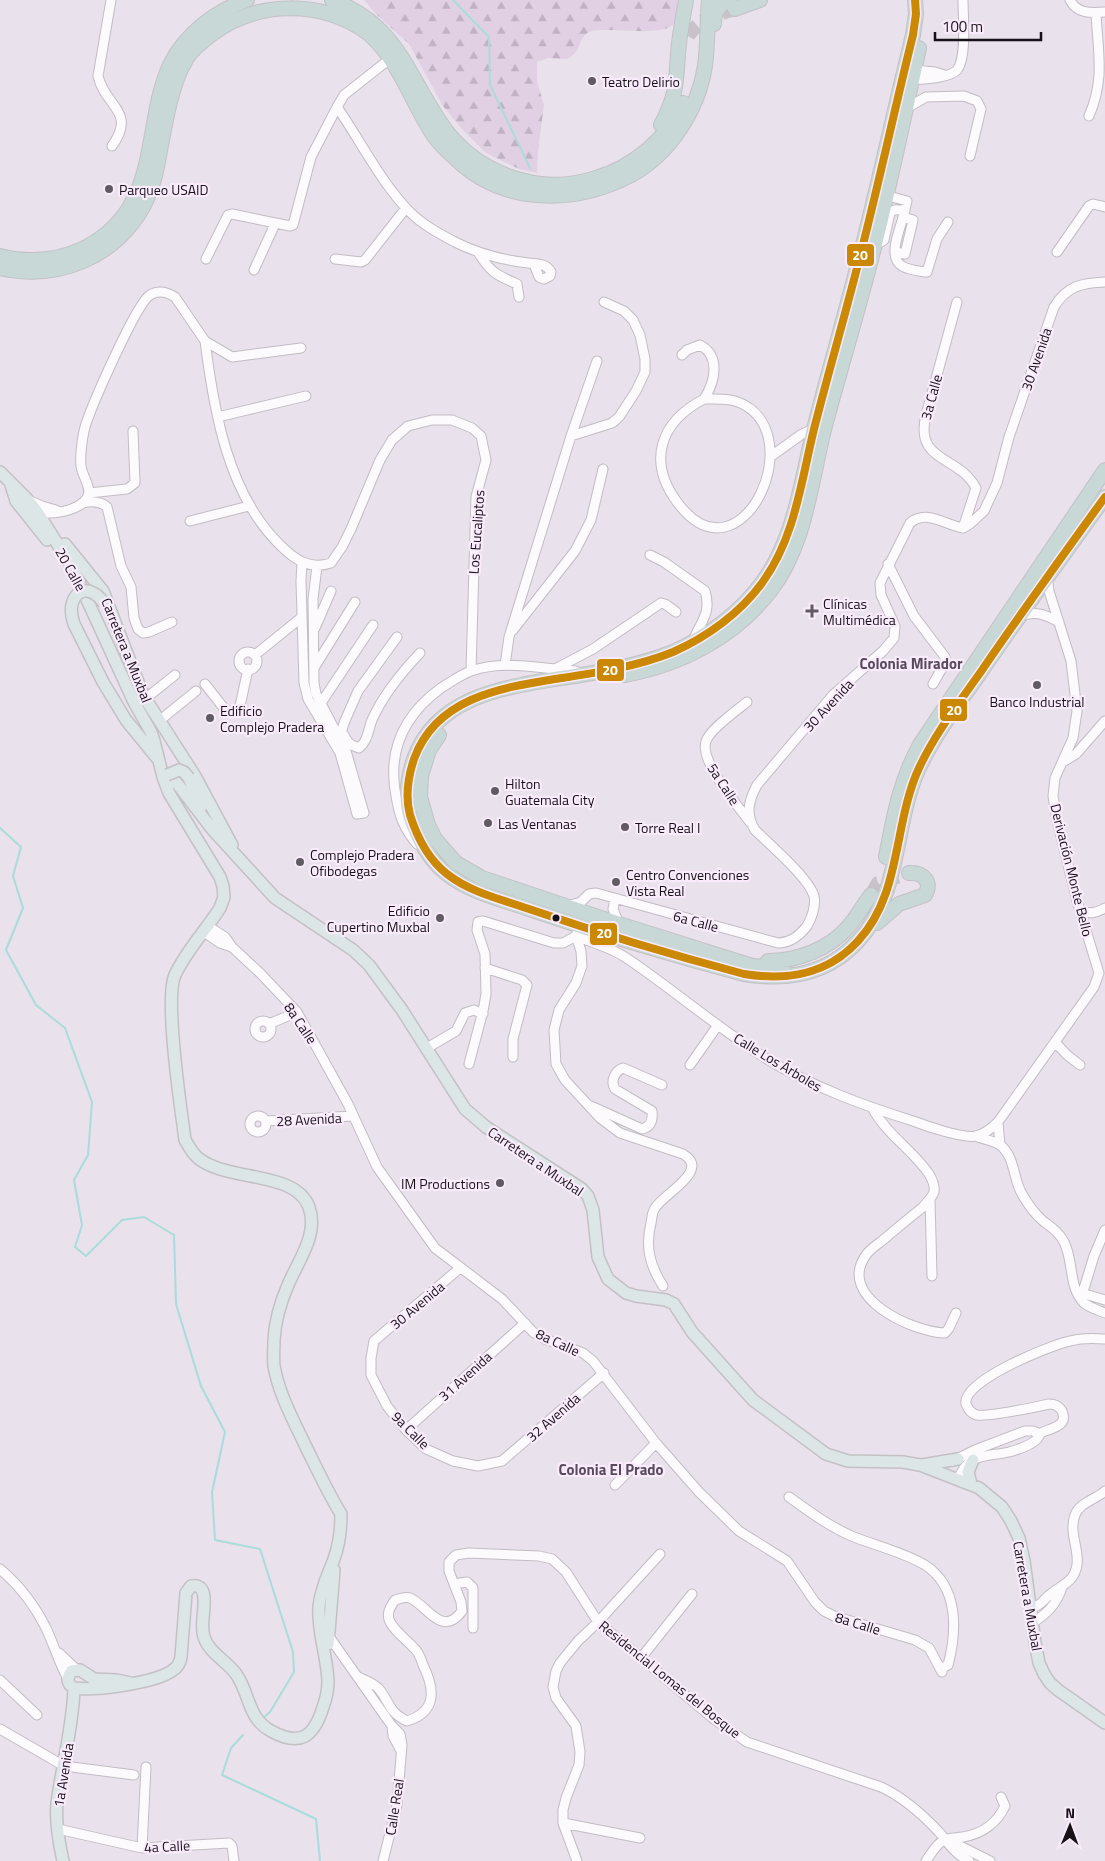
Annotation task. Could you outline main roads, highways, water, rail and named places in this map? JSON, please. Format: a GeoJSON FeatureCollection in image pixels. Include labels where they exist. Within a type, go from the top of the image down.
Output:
{"type":"FeatureCollection","features":[{"type":"Feature","properties":{"kind":"highway"},"geometry":{"type":"LineString","coordinates":[[0,256],[28,261],[71,255],[94,244],[116,224],[129,208],[141,184],[159,96],[171,64],[191,36],[234,0]]}},
{"type":"Feature","properties":{"kind":"highway"},"geometry":{"type":"LineString","coordinates":[[218,13],[247,0]]}},
{"type":"Feature","properties":{"kind":"highway"},"geometry":{"type":"LineString","coordinates":[[332,0],[360,13],[378,27],[395,47],[440,122],[454,140],[470,155],[495,171],[535,184],[577,183],[617,170],[647,150],[665,132],[681,108],[698,60],[700,0]]}},
{"type":"Feature","properties":{"kind":"highway"},"geometry":{"type":"LineString","coordinates":[[351,0],[360,13]]}},
{"type":"Feature","properties":{"kind":"highway"},"geometry":{"type":"LineString","coordinates":[[647,150],[667,115],[676,87],[680,37],[686,0]]}},
{"type":"Feature","properties":{"kind":"highway"},"geometry":{"type":"LineString","coordinates":[[705,66],[709,0]]}},
{"type":"Feature","properties":{"kind":"highway"},"geometry":{"type":"LineString","coordinates":[[0,268],[28,271],[67,268],[103,252],[123,234],[144,206],[155,176],[177,78],[188,57],[199,44],[222,25],[262,6],[293,3],[315,6],[338,13],[360,25],[391,58],[435,137],[463,166],[475,175],[501,188],[526,195],[547,196],[580,193],[617,182],[637,171],[659,153],[672,140],[687,116],[699,88],[713,45],[715,12],[721,5],[760,0]]}},
{"type":"Feature","properties":{"kind":"highway"},"geometry":{"type":"LineString","coordinates":[[917,1],[924,26],[886,193],[888,210],[876,242],[824,431],[800,531],[784,570],[771,590],[750,614],[721,638],[670,664],[648,671],[506,696],[476,705],[450,722],[429,750],[419,786],[420,797],[428,824],[435,839],[456,863],[482,878],[618,924],[752,966],[782,968],[798,966],[826,955],[842,945],[856,930],[877,895],[895,809],[911,762],[935,720],[1105,470]]}},
{"type":"Feature","properties":{"kind":"highway"},"geometry":{"type":"LineString","coordinates":[[917,1],[913,35],[860,256],[814,429],[795,513],[779,556],[762,584],[743,606],[705,629],[693,641],[673,652],[597,672],[521,684],[482,694],[444,716],[432,729],[416,754],[409,776],[407,793],[409,809],[424,848],[446,874],[477,891],[578,931],[762,977],[783,978],[820,968],[835,961],[858,942],[868,930],[886,894],[911,787],[934,740],[1017,618],[1105,497]]}},
{"type":"Feature","properties":{"kind":"highway"},"geometry":{"type":"LineString","coordinates":[[681,108],[688,36]]}},
{"type":"Feature","properties":{"kind":"highway"},"geometry":{"type":"LineString","coordinates":[[1081,531],[1081,521],[1098,497],[1096,492],[1090,492]]}},
{"type":"Feature","properties":{"kind":"highway"},"geometry":{"type":"LineString","coordinates":[[868,930],[884,918],[893,908],[925,895],[929,886],[926,879],[919,873],[909,873]]}},
{"type":"Feature","properties":{"kind":"highway"},"geometry":{"type":"LineString","coordinates":[[704,950],[776,961],[807,955],[847,929],[871,895]]}},
{"type":"Feature","properties":{"kind":"main road","name":"20 Calle"},"geometry":{"type":"LineString","coordinates":[[0,472],[38,513],[72,567],[134,702],[151,732],[158,759],[172,781]]}},
{"type":"Feature","properties":{"kind":"main road"},"geometry":{"type":"LineString","coordinates":[[11,483],[16,501],[59,556],[71,576],[98,630],[128,702],[139,722]]}},
{"type":"Feature","properties":{"kind":"main road","name":"Carretera a Muxbal"},"geometry":{"type":"LineString","coordinates":[[47,528],[61,541],[103,591],[144,697],[195,776],[240,860]]}},
{"type":"Feature","properties":{"kind":"main road"},"geometry":{"type":"LineString","coordinates":[[144,697],[131,678],[104,603],[93,592],[87,590],[76,595],[71,602],[71,616],[103,682],[126,720],[158,759]]}},
{"type":"Feature","properties":{"kind":"main road"},"geometry":{"type":"LineString","coordinates":[[131,1683],[94,1679],[81,1672],[69,1675],[75,1685],[117,1687],[166,1675],[176,1668],[180,1663],[182,1652],[186,1598],[188,1590],[195,1585],[201,1588],[204,1595],[202,1630],[204,1639],[237,1676],[253,1714],[258,1721],[271,1731],[288,1738],[297,1739],[305,1737],[311,1732],[319,1719],[328,1683],[323,1618],[341,1528],[341,1514],[287,1406],[274,1365],[274,1339],[279,1313],[287,1286],[311,1234],[312,1221],[309,1206],[298,1192],[284,1184],[258,1177],[233,1174],[199,1159],[185,1140],[172,1026],[174,976],[220,908],[224,897],[223,886],[217,871],[174,801],[172,781],[179,770],[184,772],[189,778],[207,822]]}},
{"type":"Feature","properties":{"kind":"main road","name":"Carretera a Muxbal"},"geometry":{"type":"LineString","coordinates":[[172,781],[275,898],[353,950],[369,965],[402,1010],[465,1109],[476,1120],[582,1189],[588,1196],[593,1210],[598,1257],[601,1267],[608,1279],[618,1288],[636,1296],[666,1300],[674,1304],[692,1332],[753,1400],[826,1454],[848,1461],[904,1462],[920,1465],[971,1484],[986,1492],[1002,1507],[1019,1538],[1039,1663],[1050,1683],[1105,1723]]}},
{"type":"Feature","properties":{"kind":"main road"},"geometry":{"type":"LineString","coordinates":[[920,1465],[958,1459]]}},
{"type":"Feature","properties":{"kind":"main road"},"geometry":{"type":"LineString","coordinates":[[971,1484],[968,1474],[973,1460]]}},
{"type":"Feature","properties":{"kind":"main road"},"geometry":{"type":"LineString","coordinates":[[323,1618],[328,1635],[328,1647],[325,1656]]}},
{"type":"Feature","properties":{"kind":"main road","name":"1a Avenida"},"geometry":{"type":"LineString","coordinates":[[62,1861],[57,1804],[72,1722],[75,1685],[86,1683],[81,1672]]}},
{"type":"Feature","properties":{"kind":"waterway"},"geometry":{"type":"LineString","coordinates":[[453,0],[489,37],[490,85],[530,168]]}},
{"type":"Feature","properties":{"kind":"waterway"},"geometry":{"type":"LineString","coordinates":[[0,828],[21,847],[13,876],[23,908],[6,950],[36,1005],[65,1028],[92,1102],[88,1155],[74,1180],[82,1225],[75,1247],[86,1256],[122,1220],[144,1217],[174,1235],[176,1304],[201,1386],[225,1432],[212,1492],[215,1540],[260,1549],[293,1652],[294,1672],[270,1712],[262,1719]]}},
{"type":"Feature","properties":{"kind":"waterway"},"geometry":{"type":"LineString","coordinates":[[243,1735],[231,1748],[222,1775],[316,1819],[320,1861]]}},
{"type":"Feature","properties":{"kind":"tunnel"},"geometry":{"type":"LineString","coordinates":[[688,36],[692,30],[703,22],[735,9]]}},
{"type":"Feature","properties":{"kind":"tunnel"},"geometry":{"type":"LineString","coordinates":[[871,895],[878,883],[909,873]]}},
{"type":"Feature","properties":{"kind":"place","name":"Teatro Delirio"},"geometry":{"type":"Point","coordinates":[592,81]}},
{"type":"Feature","properties":{"kind":"place","name":"Parqueo USAID"},"geometry":{"type":"Point","coordinates":[109,189]}},
{"type":"Feature","properties":{"kind":"place","name":"Clínicas Multimédica"},"geometry":{"type":"Point","coordinates":[812,611]}},
{"type":"Feature","properties":{"kind":"place","name":"Banco Industrial"},"geometry":{"type":"Point","coordinates":[1037,685]}},
{"type":"Feature","properties":{"kind":"place","name":"Edificio Complejo Pradera"},"geometry":{"type":"Point","coordinates":[210,718]}},
{"type":"Feature","properties":{"kind":"place","name":"Hilton Guatemala City"},"geometry":{"type":"Point","coordinates":[495,791]}},
{"type":"Feature","properties":{"kind":"place","name":"Las Ventanas"},"geometry":{"type":"Point","coordinates":[488,823]}},
{"type":"Feature","properties":{"kind":"place","name":"Torre Real I"},"geometry":{"type":"Point","coordinates":[625,827]}},
{"type":"Feature","properties":{"kind":"place","name":"Complejo Pradera Ofibodegas"},"geometry":{"type":"Point","coordinates":[300,862]}},
{"type":"Feature","properties":{"kind":"place","name":"Centro Convenciones Vista Real"},"geometry":{"type":"Point","coordinates":[616,882]}},
{"type":"Feature","properties":{"kind":"place","name":"Edificio Cupertino Muxbal"},"geometry":{"type":"Point","coordinates":[440,918]}},
{"type":"Feature","properties":{"kind":"place","name":"IM Productions"},"geometry":{"type":"Point","coordinates":[500,1183]}},
{"type":"Feature","properties":{"kind":"district","name":"Colonia Mirador"},"geometry":{"type":"Point","coordinates":[911,663]}},
{"type":"Feature","properties":{"kind":"district","name":"Colonia El Prado"},"geometry":{"type":"Point","coordinates":[611,1469]}}]}
